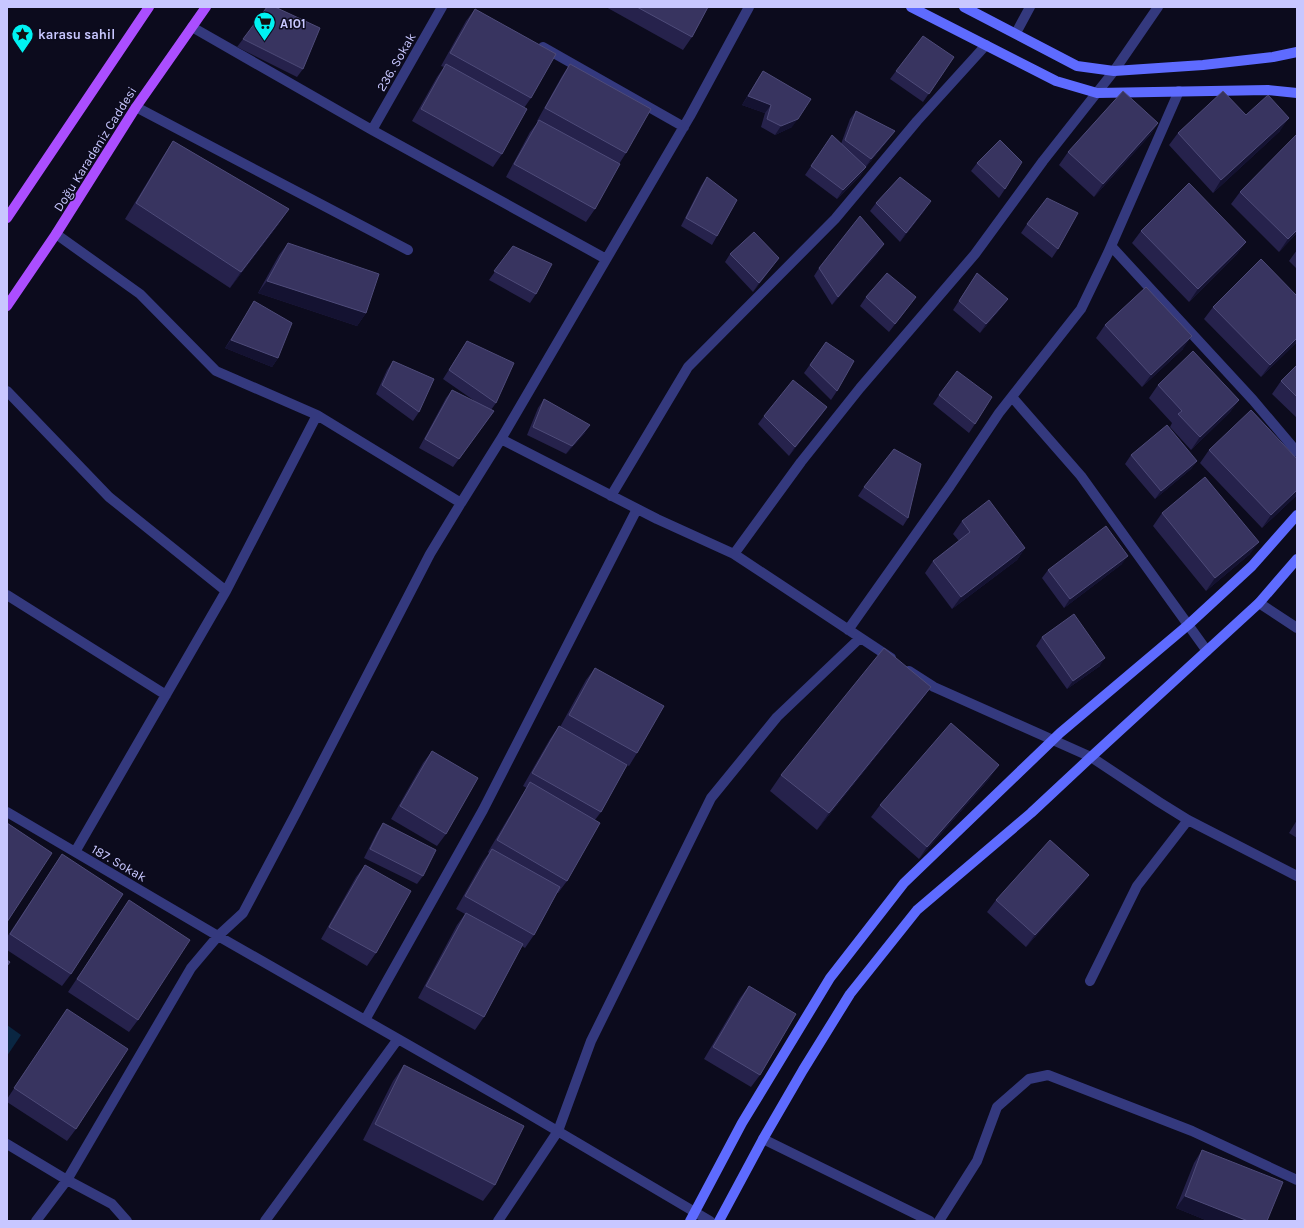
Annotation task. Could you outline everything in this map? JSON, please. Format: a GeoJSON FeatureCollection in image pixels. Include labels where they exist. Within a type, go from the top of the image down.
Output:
{"type":"FeatureCollection","features":[{"type":"Feature","properties":{"kind":"main road"},"geometry":{"type":"LineString","coordinates":[[7,218],[149,7]]}},
{"type":"Feature","properties":{"kind":"main road","name":"Doğu Karadeniz Caddesi"},"geometry":{"type":"LineString","coordinates":[[7,306],[56,234],[136,107],[206,7]]}},
{"type":"Feature","properties":{"kind":"main road"},"geometry":{"type":"LineString","coordinates":[[911,7],[1056,81],[1097,93],[1268,90],[1297,92]]}},
{"type":"Feature","properties":{"kind":"main road"},"geometry":{"type":"LineString","coordinates":[[964,7],[1077,66],[1114,71],[1203,65],[1273,58],[1297,52]]}},
{"type":"Feature","properties":{"kind":"main road"},"geometry":{"type":"LineString","coordinates":[[693,1216],[742,1123],[830,978],[904,883],[1053,740],[1188,625],[1252,566],[1297,515]]}},
{"type":"Feature","properties":{"kind":"main road"},"geometry":{"type":"LineString","coordinates":[[719,1221],[763,1139],[803,1070],[850,994],[917,910],[1032,813],[1090,757],[1259,604],[1297,560]]}},
{"type":"Feature","properties":{"kind":"street","name":"236. Sokak"},"geometry":{"type":"LineString","coordinates":[[372,130],[442,7]]}},
{"type":"Feature","properties":{"kind":"street"},"geometry":{"type":"LineString","coordinates":[[36,1221],[67,1180],[191,968],[218,936],[243,913],[430,554],[462,503],[684,127],[749,7]]}},
{"type":"Feature","properties":{"kind":"street"},"geometry":{"type":"LineString","coordinates":[[1016,33],[1030,7]]}},
{"type":"Feature","properties":{"kind":"street"},"geometry":{"type":"LineString","coordinates":[[734,554],[801,462],[860,388],[975,254],[1043,161],[1114,71],[1158,7]]}},
{"type":"Feature","properties":{"kind":"street"},"geometry":{"type":"LineString","coordinates":[[192,27],[372,130],[606,259]]}},
{"type":"Feature","properties":{"kind":"street"},"geometry":{"type":"LineString","coordinates":[[533,42],[684,127]]}},
{"type":"Feature","properties":{"kind":"street"},"geometry":{"type":"LineString","coordinates":[[611,496],[688,367],[835,219],[917,121],[986,45]]}},
{"type":"Feature","properties":{"kind":"street"},"geometry":{"type":"LineString","coordinates":[[848,630],[950,486],[999,413],[1081,309],[1111,246],[1179,91]]}},
{"type":"Feature","properties":{"kind":"street"},"geometry":{"type":"LineString","coordinates":[[136,107],[408,250]]}},
{"type":"Feature","properties":{"kind":"street"},"geometry":{"type":"LineString","coordinates":[[56,234],[140,294],[216,371],[317,415],[462,503]]}},
{"type":"Feature","properties":{"kind":"street"},"geometry":{"type":"LineString","coordinates":[[1111,246],[1253,400],[1297,452]]}},
{"type":"Feature","properties":{"kind":"street"},"geometry":{"type":"LineString","coordinates":[[7,391],[109,497],[226,591]]}},
{"type":"Feature","properties":{"kind":"street"},"geometry":{"type":"LineString","coordinates":[[1012,397],[1081,476],[1207,651]]}},
{"type":"Feature","properties":{"kind":"street"},"geometry":{"type":"LineString","coordinates":[[75,852],[226,591],[317,415]]}},
{"type":"Feature","properties":{"kind":"street"},"geometry":{"type":"LineString","coordinates":[[500,439],[656,519],[734,554],[934,687],[1090,757],[1188,820],[1297,876]]}},
{"type":"Feature","properties":{"kind":"street"},"geometry":{"type":"LineString","coordinates":[[365,1020],[483,810],[637,509]]}},
{"type":"Feature","properties":{"kind":"street"},"geometry":{"type":"LineString","coordinates":[[7,595],[166,695]]}},
{"type":"Feature","properties":{"kind":"street"},"geometry":{"type":"LineString","coordinates":[[1259,604],[1297,628]]}},
{"type":"Feature","properties":{"kind":"street"},"geometry":{"type":"LineString","coordinates":[[498,1221],[558,1131],[591,1041],[711,798],[777,717],[860,638]]}},
{"type":"Feature","properties":{"kind":"street","name":"187. Sokak"},"geometry":{"type":"LineString","coordinates":[[7,812],[218,936],[558,1131],[693,1216],[710,1221]]}},
{"type":"Feature","properties":{"kind":"street"},"geometry":{"type":"LineString","coordinates":[[1090,981],[1138,886],[1188,820]]}},
{"type":"Feature","properties":{"kind":"street"},"geometry":{"type":"LineString","coordinates":[[265,1221],[398,1039]]}},
{"type":"Feature","properties":{"kind":"street"},"geometry":{"type":"LineString","coordinates":[[939,1221],[976,1161],[997,1107],[1029,1079],[1048,1075],[1192,1131],[1297,1180]]}},
{"type":"Feature","properties":{"kind":"street"},"geometry":{"type":"LineString","coordinates":[[763,1139],[930,1221]]}},
{"type":"Feature","properties":{"kind":"street"},"geometry":{"type":"LineString","coordinates":[[7,1144],[67,1180],[112,1204],[127,1221]]}},
{"type":"Feature","properties":{"kind":"water"},"geometry":{"type":"Polygon","coordinates":[[[7,1025],[21,1035],[7,1056],[7,1025]]]}},
{"type":"Feature","properties":{"kind":"building"},"geometry":{"type":"Polygon","coordinates":[[[267,7],[275,7],[320,28],[303,69],[243,39],[267,7]]]}},
{"type":"Feature","properties":{"kind":"building"},"geometry":{"type":"Polygon","coordinates":[[[637,7],[708,7],[692,37],[637,7]]]}},
{"type":"Feature","properties":{"kind":"building"},"geometry":{"type":"Polygon","coordinates":[[[475,9],[556,54],[531,98],[450,53],[475,9]]]}},
{"type":"Feature","properties":{"kind":"building"},"geometry":{"type":"Polygon","coordinates":[[[923,36],[954,57],[929,94],[896,71],[923,36]]]}},
{"type":"Feature","properties":{"kind":"building"},"geometry":{"type":"Polygon","coordinates":[[[446,64],[527,109],[502,154],[421,109],[446,64]]]}},
{"type":"Feature","properties":{"kind":"building"},"geometry":{"type":"Polygon","coordinates":[[[570,64],[651,109],[626,153],[545,108],[570,64]]]}},
{"type":"Feature","properties":{"kind":"building"},"geometry":{"type":"Polygon","coordinates":[[[763,71],[811,99],[798,119],[781,126],[767,119],[771,105],[748,96],[763,71]]]}},
{"type":"Feature","properties":{"kind":"building"},"geometry":{"type":"Polygon","coordinates":[[[1123,91],[1158,123],[1103,184],[1068,152],[1123,91]]]}},
{"type":"Feature","properties":{"kind":"building"},"geometry":{"type":"Polygon","coordinates":[[[1223,91],[1246,115],[1268,95],[1289,118],[1221,180],[1178,133],[1223,91]]]}},
{"type":"Feature","properties":{"kind":"building"},"geometry":{"type":"Polygon","coordinates":[[[856,111],[895,131],[871,159],[845,140],[856,111]]]}},
{"type":"Feature","properties":{"kind":"building"},"geometry":{"type":"Polygon","coordinates":[[[539,120],[620,164],[595,209],[514,164],[539,120]]]}},
{"type":"Feature","properties":{"kind":"building"},"geometry":{"type":"Polygon","coordinates":[[[1297,134],[1297,230],[1288,239],[1240,192],[1297,134]]]}},
{"type":"Feature","properties":{"kind":"building"},"geometry":{"type":"Polygon","coordinates":[[[832,135],[866,167],[843,190],[811,166],[832,135]]]}},
{"type":"Feature","properties":{"kind":"building"},"geometry":{"type":"Polygon","coordinates":[[[1000,140],[1022,162],[1005,189],[977,163],[1000,140]]]}},
{"type":"Feature","properties":{"kind":"building"},"geometry":{"type":"Polygon","coordinates":[[[173,141],[289,209],[241,272],[136,203],[173,141]]]}},
{"type":"Feature","properties":{"kind":"building"},"geometry":{"type":"Polygon","coordinates":[[[707,177],[737,200],[717,236],[686,218],[707,177]]]}},
{"type":"Feature","properties":{"kind":"building"},"geometry":{"type":"Polygon","coordinates":[[[900,177],[931,201],[906,233],[876,203],[900,177]]]}},
{"type":"Feature","properties":{"kind":"building"},"geometry":{"type":"Polygon","coordinates":[[[1189,183],[1246,242],[1198,289],[1141,231],[1189,183]]]}},
{"type":"Feature","properties":{"kind":"building"},"geometry":{"type":"Polygon","coordinates":[[[1047,198],[1078,213],[1058,249],[1027,224],[1047,198]]]}},
{"type":"Feature","properties":{"kind":"building"},"geometry":{"type":"Polygon","coordinates":[[[860,216],[884,244],[838,297],[819,268],[860,216]]]}},
{"type":"Feature","properties":{"kind":"building"},"geometry":{"type":"Polygon","coordinates":[[[754,232],[779,258],[759,283],[730,254],[754,232]]]}},
{"type":"Feature","properties":{"kind":"building"},"geometry":{"type":"Polygon","coordinates":[[[288,243],[379,274],[366,313],[267,281],[288,243]]]}},
{"type":"Feature","properties":{"kind":"building"},"geometry":{"type":"Polygon","coordinates":[[[513,246],[552,264],[536,294],[494,271],[513,246]]]}},
{"type":"Feature","properties":{"kind":"building"},"geometry":{"type":"Polygon","coordinates":[[[1261,259],[1297,296],[1297,338],[1270,365],[1213,307],[1261,259]]]}},
{"type":"Feature","properties":{"kind":"building"},"geometry":{"type":"Polygon","coordinates":[[[887,273],[916,297],[895,324],[866,297],[887,273]]]}},
{"type":"Feature","properties":{"kind":"building"},"geometry":{"type":"Polygon","coordinates":[[[977,273],[1008,299],[986,324],[959,301],[977,273]]]}},
{"type":"Feature","properties":{"kind":"building"},"geometry":{"type":"Polygon","coordinates":[[[1146,287],[1192,336],[1151,375],[1105,325],[1146,287]]]}},
{"type":"Feature","properties":{"kind":"building"},"geometry":{"type":"Polygon","coordinates":[[[254,301],[292,323],[278,358],[231,340],[254,301]]]}},
{"type":"Feature","properties":{"kind":"building"},"geometry":{"type":"Polygon","coordinates":[[[467,341],[514,363],[496,403],[449,370],[467,341]]]}},
{"type":"Feature","properties":{"kind":"building"},"geometry":{"type":"Polygon","coordinates":[[[826,342],[854,361],[837,391],[810,365],[826,342]]]}},
{"type":"Feature","properties":{"kind":"building"},"geometry":{"type":"Polygon","coordinates":[[[1193,351],[1239,400],[1200,437],[1178,414],[1182,411],[1158,385],[1193,351]]]}},
{"type":"Feature","properties":{"kind":"building"},"geometry":{"type":"Polygon","coordinates":[[[393,361],[434,379],[419,412],[382,385],[393,361]]]}},
{"type":"Feature","properties":{"kind":"building"},"geometry":{"type":"Polygon","coordinates":[[[1297,365],[1297,397],[1281,381],[1297,365]]]}},
{"type":"Feature","properties":{"kind":"building"},"geometry":{"type":"Polygon","coordinates":[[[957,371],[992,397],[975,424],[939,395],[957,371]]]}},
{"type":"Feature","properties":{"kind":"building"},"geometry":{"type":"Polygon","coordinates":[[[793,380],[827,407],[795,447],[764,416],[793,380]]]}},
{"type":"Feature","properties":{"kind":"building"},"geometry":{"type":"Polygon","coordinates":[[[452,390],[494,411],[459,459],[425,439],[452,390]]]}},
{"type":"Feature","properties":{"kind":"building"},"geometry":{"type":"Polygon","coordinates":[[[544,399],[590,425],[572,446],[533,427],[544,399]]]}},
{"type":"Feature","properties":{"kind":"building"},"geometry":{"type":"Polygon","coordinates":[[[1251,410],[1297,459],[1297,490],[1271,515],[1209,450],[1251,410]]]}},
{"type":"Feature","properties":{"kind":"building"},"geometry":{"type":"Polygon","coordinates":[[[1167,425],[1197,461],[1161,491],[1131,455],[1167,425]]]}},
{"type":"Feature","properties":{"kind":"building"},"geometry":{"type":"Polygon","coordinates":[[[894,449],[921,464],[908,518],[864,487],[894,449]]]}},
{"type":"Feature","properties":{"kind":"building"},"geometry":{"type":"Polygon","coordinates":[[[1205,477],[1259,542],[1215,578],[1162,513],[1205,477]]]}},
{"type":"Feature","properties":{"kind":"building"},"geometry":{"type":"Polygon","coordinates":[[[989,500],[1025,548],[961,597],[933,561],[970,532],[962,521],[989,500]]]}},
{"type":"Feature","properties":{"kind":"building"},"geometry":{"type":"Polygon","coordinates":[[[1106,526],[1128,556],[1070,599],[1048,570],[1106,526]]]}},
{"type":"Feature","properties":{"kind":"building"},"geometry":{"type":"Polygon","coordinates":[[[1074,614],[1105,658],[1073,681],[1042,637],[1074,614]]]}},
{"type":"Feature","properties":{"kind":"building"},"geometry":{"type":"Polygon","coordinates":[[[884,648],[931,687],[829,813],[781,775],[884,648]]]}},
{"type":"Feature","properties":{"kind":"building"},"geometry":{"type":"Polygon","coordinates":[[[595,668],[664,706],[637,753],[569,715],[595,668]]]}},
{"type":"Feature","properties":{"kind":"building"},"geometry":{"type":"Polygon","coordinates":[[[951,723],[999,765],[927,847],[880,805],[951,723]]]}},
{"type":"Feature","properties":{"kind":"building"},"geometry":{"type":"Polygon","coordinates":[[[559,726],[627,765],[601,812],[532,773],[559,726]]]}},
{"type":"Feature","properties":{"kind":"building"},"geometry":{"type":"Polygon","coordinates":[[[432,751],[478,778],[446,834],[400,806],[432,751]]]}},
{"type":"Feature","properties":{"kind":"building"},"geometry":{"type":"Polygon","coordinates":[[[530,782],[600,823],[567,881],[497,840],[530,782]]]}},
{"type":"Feature","properties":{"kind":"building"},"geometry":{"type":"Polygon","coordinates":[[[7,823],[52,853],[7,922],[7,823]]]}},
{"type":"Feature","properties":{"kind":"building"},"geometry":{"type":"Polygon","coordinates":[[[383,823],[436,850],[423,876],[370,849],[383,823]]]}},
{"type":"Feature","properties":{"kind":"building"},"geometry":{"type":"Polygon","coordinates":[[[1050,840],[1089,875],[1035,935],[996,900],[1050,840]]]}},
{"type":"Feature","properties":{"kind":"building"},"geometry":{"type":"Polygon","coordinates":[[[492,849],[560,887],[534,935],[465,896],[492,849]]]}},
{"type":"Feature","properties":{"kind":"building"},"geometry":{"type":"Polygon","coordinates":[[[62,854],[123,894],[71,974],[10,934],[62,854]]]}},
{"type":"Feature","properties":{"kind":"building"},"geometry":{"type":"Polygon","coordinates":[[[365,865],[411,891],[376,953],[329,927],[365,865]]]}},
{"type":"Feature","properties":{"kind":"building"},"geometry":{"type":"Polygon","coordinates":[[[129,900],[190,940],[138,1020],[77,979],[129,900]]]}},
{"type":"Feature","properties":{"kind":"building"},"geometry":{"type":"Polygon","coordinates":[[[466,913],[523,944],[484,1017],[426,986],[466,913]]]}},
{"type":"Feature","properties":{"kind":"building"},"geometry":{"type":"Polygon","coordinates":[[[749,986],[796,1014],[760,1075],[713,1047],[749,986]]]}},
{"type":"Feature","properties":{"kind":"building"},"geometry":{"type":"Polygon","coordinates":[[[67,1009],[128,1049],[76,1129],[14,1088],[67,1009]]]}},
{"type":"Feature","properties":{"kind":"building"},"geometry":{"type":"Polygon","coordinates":[[[404,1065],[524,1126],[495,1185],[375,1124],[404,1065]]]}},
{"type":"Feature","properties":{"kind":"building"},"geometry":{"type":"Polygon","coordinates":[[[1202,1150],[1283,1182],[1267,1221],[1248,1221],[1185,1196],[1202,1150]]]}},
{"type":"Feature","properties":{"kind":"place","name":"A101"},"geometry":{"type":"Point","coordinates":[265,42]}},
{"type":"Feature","properties":{"kind":"place","name":"karasu sahil"},"geometry":{"type":"Point","coordinates":[23,54]}}]}
